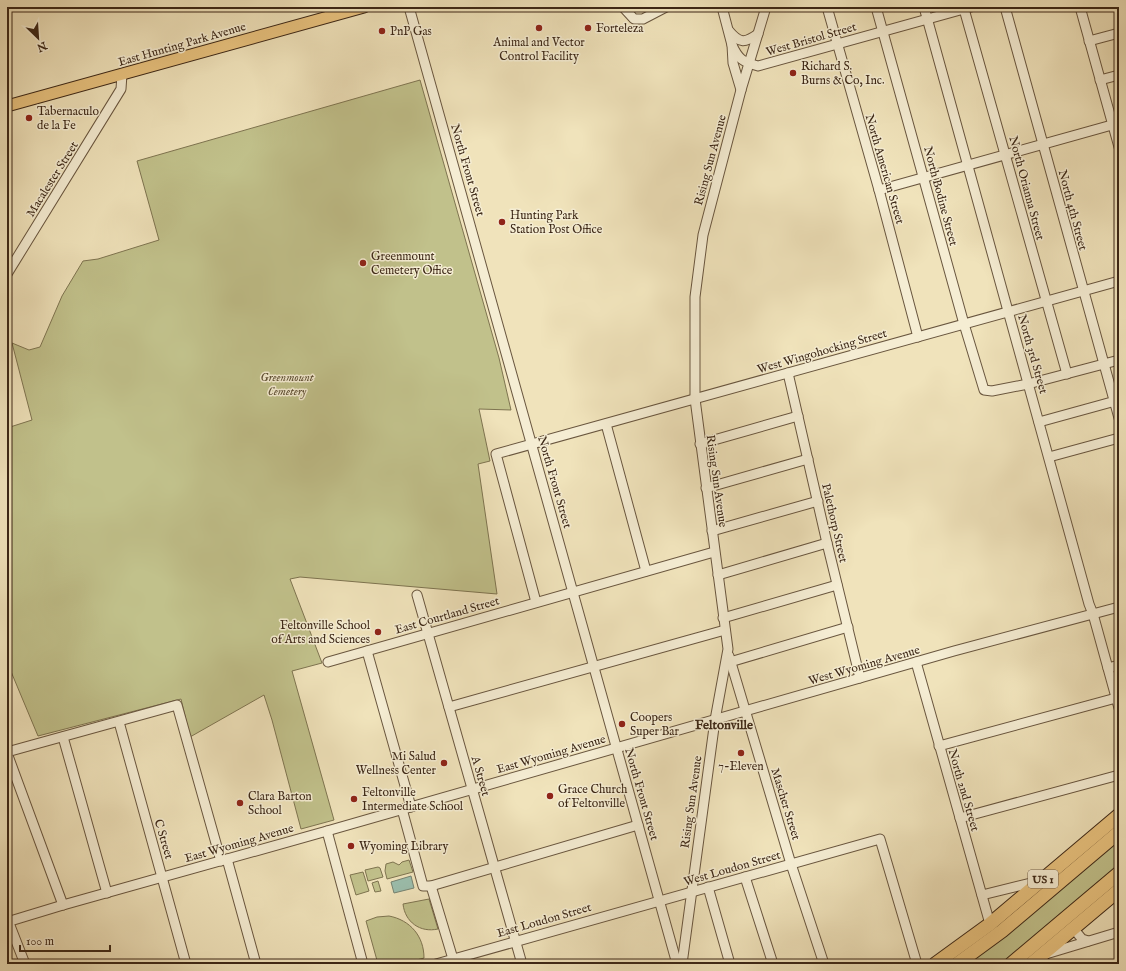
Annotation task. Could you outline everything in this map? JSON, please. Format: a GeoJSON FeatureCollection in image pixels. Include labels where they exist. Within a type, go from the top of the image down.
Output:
{"type":"FeatureCollection","features":[{"type":"Feature","properties":{"kind":"highway","name":"US 1"},"geometry":{"type":"LineString","coordinates":[[954,958],[966,942],[990,924],[1119,815]]}},
{"type":"Feature","properties":{"kind":"highway","name":"US 1"},"geometry":{"type":"LineString","coordinates":[[935,964],[970,955],[1119,832]]}},
{"type":"Feature","properties":{"kind":"highway"},"geometry":{"type":"LineString","coordinates":[[1038,960],[1070,923],[1119,873]]}},
{"type":"Feature","properties":{"kind":"highway"},"geometry":{"type":"LineString","coordinates":[[1021,914],[1042,880]]}},
{"type":"Feature","properties":{"kind":"highway"},"geometry":{"type":"LineString","coordinates":[[1011,964],[1116,893]]}},
{"type":"Feature","properties":{"kind":"main road","name":"East Hunting Park Avenue"},"geometry":{"type":"LineString","coordinates":[[7,106],[364,7]]}},
{"type":"Feature","properties":{"kind":"street","name":"North Front Street"},"geometry":{"type":"LineString","coordinates":[[409,7],[677,964]]}},
{"type":"Feature","properties":{"kind":"street"},"geometry":{"type":"LineString","coordinates":[[623,7],[634,19],[643,19],[666,7]]}},
{"type":"Feature","properties":{"kind":"street"},"geometry":{"type":"LineString","coordinates":[[722,7],[732,45],[738,57],[749,63]]}},
{"type":"Feature","properties":{"kind":"street","name":"Rising Sun Avenue"},"geometry":{"type":"LineString","coordinates":[[682,964],[690,892],[715,720],[728,649],[695,399],[695,297],[703,235],[741,90],[766,7]]}},
{"type":"Feature","properties":{"kind":"street","name":"North American Street"},"geometry":{"type":"LineString","coordinates":[[827,7],[879,190],[918,337]]}},
{"type":"Feature","properties":{"kind":"street","name":"North Bodine Street"},"geometry":{"type":"LineString","coordinates":[[876,7],[964,324],[985,390],[992,391],[1028,384]]}},
{"type":"Feature","properties":{"kind":"street","name":"North 3rd Street"},"geometry":{"type":"LineString","coordinates":[[924,7],[1119,708]]}},
{"type":"Feature","properties":{"kind":"street","name":"North 4th Street"},"geometry":{"type":"LineString","coordinates":[[1005,7],[1083,291],[1104,364],[1117,401],[1119,418]]}},
{"type":"Feature","properties":{"kind":"street"},"geometry":{"type":"LineString","coordinates":[[1080,7],[1100,80],[1116,124],[1119,147]]}},
{"type":"Feature","properties":{"kind":"street","name":"West Bristol Street"},"geometry":{"type":"LineString","coordinates":[[749,63],[758,66],[968,8]]}},
{"type":"Feature","properties":{"kind":"street","name":"North Orianna Street"},"geometry":{"type":"LineString","coordinates":[[968,8],[1005,155],[1067,374]]}},
{"type":"Feature","properties":{"kind":"street"},"geometry":{"type":"LineString","coordinates":[[728,30],[736,40],[743,42],[758,34]]}},
{"type":"Feature","properties":{"kind":"street"},"geometry":{"type":"LineString","coordinates":[[1089,41],[1119,33]]}},
{"type":"Feature","properties":{"kind":"street"},"geometry":{"type":"LineString","coordinates":[[732,45],[733,63],[741,90]]}},
{"type":"Feature","properties":{"kind":"street","name":"Macalester Street"},"geometry":{"type":"LineString","coordinates":[[7,274],[121,90],[122,74]]}},
{"type":"Feature","properties":{"kind":"street"},"geometry":{"type":"LineString","coordinates":[[1100,80],[1119,75]]}},
{"type":"Feature","properties":{"kind":"street"},"geometry":{"type":"LineString","coordinates":[[879,190],[1116,124]]}},
{"type":"Feature","properties":{"kind":"street","name":"West Wingohocking Street"},"geometry":{"type":"LineString","coordinates":[[536,602],[496,454],[1119,281]]}},
{"type":"Feature","properties":{"kind":"street"},"geometry":{"type":"LineString","coordinates":[[872,340],[874,349]]}},
{"type":"Feature","properties":{"kind":"street"},"geometry":{"type":"LineString","coordinates":[[1028,384],[1119,360]]}},
{"type":"Feature","properties":{"kind":"street","name":"Palethorp Street"},"geometry":{"type":"LineString","coordinates":[[788,373],[860,678]]}},
{"type":"Feature","properties":{"kind":"street"},"geometry":{"type":"LineString","coordinates":[[1039,422],[1117,401]]}},
{"type":"Feature","properties":{"kind":"street"},"geometry":{"type":"LineString","coordinates":[[700,444],[798,416]]}},
{"type":"Feature","properties":{"kind":"street"},"geometry":{"type":"LineString","coordinates":[[606,424],[646,571]]}},
{"type":"Feature","properties":{"kind":"street"},"geometry":{"type":"LineString","coordinates":[[1049,457],[1119,438]]}},
{"type":"Feature","properties":{"kind":"street"},"geometry":{"type":"LineString","coordinates":[[706,488],[808,459]]}},
{"type":"Feature","properties":{"kind":"street"},"geometry":{"type":"LineString","coordinates":[[712,532],[818,501]]}},
{"type":"Feature","properties":{"kind":"street"},"geometry":{"type":"LineString","coordinates":[[718,575],[827,543]]}},
{"type":"Feature","properties":{"kind":"street","name":"East Courtland Street"},"geometry":{"type":"LineString","coordinates":[[328,662],[714,552]]}},
{"type":"Feature","properties":{"kind":"street"},"geometry":{"type":"LineString","coordinates":[[724,618],[837,585]]}},
{"type":"Feature","properties":{"kind":"street","name":"A Street"},"geometry":{"type":"LineString","coordinates":[[417,594],[522,964]]}},
{"type":"Feature","properties":{"kind":"street","name":"West Wyoming Avenue"},"geometry":{"type":"LineString","coordinates":[[617,748],[916,662],[1119,607]]}},
{"type":"Feature","properties":{"kind":"street"},"geometry":{"type":"LineString","coordinates":[[730,662],[848,627]]}},
{"type":"Feature","properties":{"kind":"street"},"geometry":{"type":"LineString","coordinates":[[449,707],[725,630]]}},
{"type":"Feature","properties":{"kind":"street","name":"Mascher Street"},"geometry":{"type":"LineString","coordinates":[[728,649],[730,662],[791,864],[824,964]]}},
{"type":"Feature","properties":{"kind":"street"},"geometry":{"type":"LineString","coordinates":[[367,651],[411,807]]}},
{"type":"Feature","properties":{"kind":"street","name":"North 2nd Street"},"geometry":{"type":"LineString","coordinates":[[916,662],[990,924]]}},
{"type":"Feature","properties":{"kind":"street"},"geometry":{"type":"LineString","coordinates":[[1108,668],[1119,665]]}},
{"type":"Feature","properties":{"kind":"street"},"geometry":{"type":"LineString","coordinates":[[939,746],[1116,698]]}},
{"type":"Feature","properties":{"kind":"street"},"geometry":{"type":"LineString","coordinates":[[63,905],[7,753],[178,706],[256,964]]}},
{"type":"Feature","properties":{"kind":"street","name":"C Street"},"geometry":{"type":"LineString","coordinates":[[119,722],[186,964]]}},
{"type":"Feature","properties":{"kind":"street"},"geometry":{"type":"LineString","coordinates":[[63,737],[107,893]]}},
{"type":"Feature","properties":{"kind":"street","name":"East Wyoming Avenue"},"geometry":{"type":"LineString","coordinates":[[7,921],[617,748]]}},
{"type":"Feature","properties":{"kind":"street"},"geometry":{"type":"LineString","coordinates":[[960,818],[1119,775]]}},
{"type":"Feature","properties":{"kind":"street"},"geometry":{"type":"LineString","coordinates":[[402,810],[423,886],[431,886],[638,825]]}},
{"type":"Feature","properties":{"kind":"street"},"geometry":{"type":"LineString","coordinates":[[328,831],[363,964]]}},
{"type":"Feature","properties":{"kind":"street","name":"West Loudon Street"},"geometry":{"type":"LineString","coordinates":[[659,900],[708,888],[880,839],[917,964]]}},
{"type":"Feature","properties":{"kind":"street"},"geometry":{"type":"LineString","coordinates":[[746,877],[773,964]]}},
{"type":"Feature","properties":{"kind":"street"},"geometry":{"type":"LineString","coordinates":[[982,895],[1042,880]]}},
{"type":"Feature","properties":{"kind":"street"},"geometry":{"type":"LineString","coordinates":[[431,886],[453,959]]}},
{"type":"Feature","properties":{"kind":"street"},"geometry":{"type":"LineString","coordinates":[[708,888],[730,964]]}},
{"type":"Feature","properties":{"kind":"street","name":"East Loudon Street"},"geometry":{"type":"LineString","coordinates":[[436,964],[659,900]]}},
{"type":"Feature","properties":{"kind":"street"},"geometry":{"type":"LineString","coordinates":[[7,921],[7,934]]}},
{"type":"Feature","properties":{"kind":"street"},"geometry":{"type":"LineString","coordinates":[[7,921],[25,964]]}},
{"type":"Feature","properties":{"kind":"street"},"geometry":{"type":"LineString","coordinates":[[1070,923],[1082,939],[1088,941]]}},
{"type":"Feature","properties":{"kind":"street"},"geometry":{"type":"LineString","coordinates":[[1038,960],[1088,941],[1119,932]]}},
{"type":"Feature","properties":{"kind":"green space","name":"Greenmount Cemetery"},"geometry":{"type":"Polygon","coordinates":[[[420,80],[499,358],[511,410],[479,409],[490,461],[478,464],[497,594],[300,577],[290,579],[322,663],[292,671],[334,820],[301,829],[264,695],[190,737],[181,699],[38,736],[7,662],[7,428],[32,420],[12,343],[29,350],[40,347],[62,296],[83,261],[98,259],[159,240],[137,161],[420,80]]]}},
{"type":"Feature","properties":{"kind":"green space"},"geometry":{"type":"Polygon","coordinates":[[[1119,839],[1119,867],[1002,964],[977,964],[974,959],[1119,839]]]}},
{"type":"Feature","properties":{"kind":"green space"},"geometry":{"type":"Polygon","coordinates":[[[409,860],[413,872],[387,879],[385,871],[386,864],[393,862],[399,865],[402,862],[409,860]]]}},
{"type":"Feature","properties":{"kind":"green space"},"geometry":{"type":"Polygon","coordinates":[[[378,867],[380,868],[383,877],[368,881],[365,870],[378,867]]]}},
{"type":"Feature","properties":{"kind":"green space"},"geometry":{"type":"Polygon","coordinates":[[[363,872],[369,891],[356,895],[350,875],[363,872]]]}},
{"type":"Feature","properties":{"kind":"green space"},"geometry":{"type":"Polygon","coordinates":[[[378,881],[381,891],[375,892],[372,883],[378,881]]]}},
{"type":"Feature","properties":{"kind":"green space"},"geometry":{"type":"Polygon","coordinates":[[[429,899],[438,929],[425,929],[414,925],[404,910],[403,904],[429,899]]]}},
{"type":"Feature","properties":{"kind":"green space"},"geometry":{"type":"Polygon","coordinates":[[[389,916],[403,921],[414,930],[421,943],[424,958],[402,964],[378,964],[366,921],[377,917],[389,916]]]}},
{"type":"Feature","properties":{"kind":"shaded area"},"geometry":{"type":"Polygon","coordinates":[[[411,876],[414,888],[394,893],[391,882],[411,876]]]}},
{"type":"Feature","properties":{"kind":"place","name":"Animal and Vector Control Facility"},"geometry":{"type":"Point","coordinates":[539,28]}},
{"type":"Feature","properties":{"kind":"place","name":"Forteleza"},"geometry":{"type":"Point","coordinates":[588,28]}},
{"type":"Feature","properties":{"kind":"place","name":"PnP Gas"},"geometry":{"type":"Point","coordinates":[382,31]}},
{"type":"Feature","properties":{"kind":"place","name":"Richard S. Burns & Co, Inc."},"geometry":{"type":"Point","coordinates":[793,73]}},
{"type":"Feature","properties":{"kind":"place","name":"Tabernaculo de la Fe"},"geometry":{"type":"Point","coordinates":[29,118]}},
{"type":"Feature","properties":{"kind":"place","name":"Hunting Park Station Post Office"},"geometry":{"type":"Point","coordinates":[502,222]}},
{"type":"Feature","properties":{"kind":"place","name":"Greenmount Cemetery Office"},"geometry":{"type":"Point","coordinates":[363,263]}},
{"type":"Feature","properties":{"kind":"place","name":"Feltonville School of Arts and Sciences"},"geometry":{"type":"Point","coordinates":[378,632]}},
{"type":"Feature","properties":{"kind":"place","name":"Coopers Super Bar"},"geometry":{"type":"Point","coordinates":[622,724]}},
{"type":"Feature","properties":{"kind":"place","name":"7-Eleven"},"geometry":{"type":"Point","coordinates":[741,753]}},
{"type":"Feature","properties":{"kind":"place","name":"Mi Salud Wellness Center"},"geometry":{"type":"Point","coordinates":[444,763]}},
{"type":"Feature","properties":{"kind":"place","name":"Grace Church of Feltonville"},"geometry":{"type":"Point","coordinates":[550,796]}},
{"type":"Feature","properties":{"kind":"place","name":"Feltonville Intermediate School"},"geometry":{"type":"Point","coordinates":[354,799]}},
{"type":"Feature","properties":{"kind":"place","name":"Clara Barton School"},"geometry":{"type":"Point","coordinates":[240,803]}},
{"type":"Feature","properties":{"kind":"place","name":"Wyoming Library"},"geometry":{"type":"Point","coordinates":[351,846]}},
{"type":"Feature","properties":{"kind":"district","name":"Feltonville"},"geometry":{"type":"Point","coordinates":[724,724]}}]}
